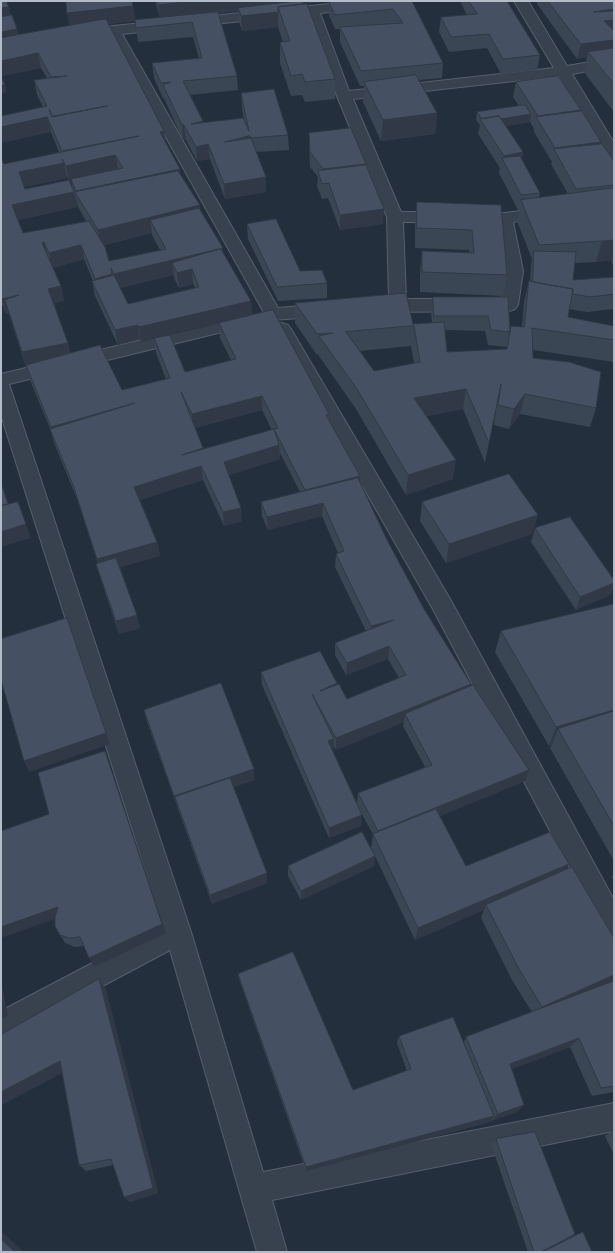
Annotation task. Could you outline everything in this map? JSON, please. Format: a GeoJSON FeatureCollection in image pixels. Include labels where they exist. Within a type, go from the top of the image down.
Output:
{"type":"FeatureCollection","features":[{"type":"Feature","properties":{"kind":"street"},"geometry":{"type":"LineString","coordinates":[[90,33],[397,1]]}},
{"type":"Feature","properties":{"kind":"street"},"geometry":{"type":"LineString","coordinates":[[521,1],[614,156]]}},
{"type":"Feature","properties":{"kind":"street"},"geometry":{"type":"LineString","coordinates":[[312,10],[344,96],[395,217],[398,305]]}},
{"type":"Feature","properties":{"kind":"street"},"geometry":{"type":"LineString","coordinates":[[113,30],[273,314],[442,605],[614,926]]}},
{"type":"Feature","properties":{"kind":"street"},"geometry":{"type":"LineString","coordinates":[[344,96],[562,71],[614,62]]}},
{"type":"Feature","properties":{"kind":"street"},"geometry":{"type":"LineString","coordinates":[[367,307],[398,305],[509,305],[515,271],[497,218],[559,212]]}},
{"type":"Feature","properties":{"kind":"street"},"geometry":{"type":"LineString","coordinates":[[395,217],[457,218]]}},
{"type":"Feature","properties":{"kind":"street"},"geometry":{"type":"LineString","coordinates":[[1,380],[273,314],[343,309]]}},
{"type":"Feature","properties":{"kind":"street"},"geometry":{"type":"LineString","coordinates":[[1,386],[178,932],[272,1252]]}},
{"type":"Feature","properties":{"kind":"street"},"geometry":{"type":"LineString","coordinates":[[1,1026],[178,932]]}},
{"type":"Feature","properties":{"kind":"street"},"geometry":{"type":"LineString","coordinates":[[254,1189],[614,1117]]}},
{"type":"Feature","properties":{"kind":"building"},"geometry":{"type":"Polygon","coordinates":[[[1,1],[6,1],[9,7],[1,8],[1,1]]]}},
{"type":"Feature","properties":{"kind":"building"},"geometry":{"type":"Polygon","coordinates":[[[66,1],[132,1],[133,6],[67,13],[66,1]]]}},
{"type":"Feature","properties":{"kind":"building"},"geometry":{"type":"Polygon","coordinates":[[[157,1],[193,1],[158,5],[157,1]]]}},
{"type":"Feature","properties":{"kind":"building"},"geometry":{"type":"Polygon","coordinates":[[[302,1],[304,4],[278,7],[278,12],[241,16],[238,8],[302,1]]]}},
{"type":"Feature","properties":{"kind":"building"},"geometry":{"type":"Polygon","coordinates":[[[329,1],[412,1],[443,63],[361,71],[340,27],[403,23],[393,9],[335,15],[329,1]]]}},
{"type":"Feature","properties":{"kind":"building"},"geometry":{"type":"Polygon","coordinates":[[[469,1],[507,1],[540,55],[503,59],[489,34],[451,37],[441,17],[477,14],[469,1]]]}},
{"type":"Feature","properties":{"kind":"building"},"geometry":{"type":"Polygon","coordinates":[[[548,1],[614,1],[614,9],[593,12],[614,11],[614,20],[604,21],[614,31],[614,40],[581,44],[548,1]]]}},
{"type":"Feature","properties":{"kind":"building"},"geometry":{"type":"Polygon","coordinates":[[[307,4],[335,79],[305,82],[302,74],[291,76],[280,42],[290,41],[278,7],[307,4]]]}},
{"type":"Feature","properties":{"kind":"building"},"geometry":{"type":"Polygon","coordinates":[[[218,12],[237,76],[183,81],[203,121],[191,124],[243,118],[249,131],[241,93],[274,89],[288,135],[251,138],[266,177],[224,184],[208,144],[196,147],[184,125],[182,125],[163,85],[171,82],[161,83],[152,63],[202,58],[192,22],[136,28],[135,20],[218,12]],[[250,136],[225,142],[251,138],[250,136]]]}},
{"type":"Feature","properties":{"kind":"building"},"geometry":{"type":"Polygon","coordinates":[[[12,15],[17,29],[1,32],[1,17],[12,15]]]}},
{"type":"Feature","properties":{"kind":"building"},"geometry":{"type":"Polygon","coordinates":[[[106,19],[164,131],[160,132],[180,169],[76,191],[71,179],[123,168],[115,155],[66,166],[62,159],[64,163],[19,172],[25,189],[69,180],[74,192],[12,205],[23,233],[89,221],[105,247],[109,261],[166,249],[150,220],[199,208],[223,248],[114,274],[111,268],[112,274],[95,279],[81,245],[49,253],[44,242],[42,243],[61,286],[48,289],[68,343],[22,352],[5,300],[19,295],[1,298],[1,158],[4,164],[139,136],[62,151],[47,117],[1,127],[1,116],[47,106],[34,80],[67,76],[51,77],[38,53],[1,61],[1,38],[106,19]],[[107,106],[52,116],[49,109],[52,117],[107,106]]]}},
{"type":"Feature","properties":{"kind":"building"},"geometry":{"type":"Polygon","coordinates":[[[614,48],[614,84],[588,52],[614,48]]]}},
{"type":"Feature","properties":{"kind":"building"},"geometry":{"type":"Polygon","coordinates":[[[416,75],[437,113],[383,120],[364,82],[416,75]]]}},
{"type":"Feature","properties":{"kind":"building"},"geometry":{"type":"Polygon","coordinates":[[[1,76],[5,85],[1,85],[1,76]]]}},
{"type":"Feature","properties":{"kind":"building"},"geometry":{"type":"Polygon","coordinates":[[[558,76],[581,110],[538,116],[516,82],[558,76]]]}},
{"type":"Feature","properties":{"kind":"building"},"geometry":{"type":"Polygon","coordinates":[[[525,105],[531,114],[501,119],[499,116],[482,119],[477,112],[525,105]]]}},
{"type":"Feature","properties":{"kind":"building"},"geometry":{"type":"Polygon","coordinates":[[[582,111],[601,142],[555,148],[536,117],[582,111]]]}},
{"type":"Feature","properties":{"kind":"building"},"geometry":{"type":"Polygon","coordinates":[[[499,116],[523,152],[504,156],[480,119],[499,116]]]}},
{"type":"Feature","properties":{"kind":"building"},"geometry":{"type":"Polygon","coordinates":[[[351,128],[366,164],[323,169],[310,152],[309,133],[351,128]]]}},
{"type":"Feature","properties":{"kind":"building"},"geometry":{"type":"Polygon","coordinates":[[[602,144],[614,161],[614,185],[576,189],[554,149],[602,144]]]}},
{"type":"Feature","properties":{"kind":"building"},"geometry":{"type":"Polygon","coordinates":[[[520,156],[540,193],[521,195],[502,158],[520,156]]]}},
{"type":"Feature","properties":{"kind":"building"},"geometry":{"type":"Polygon","coordinates":[[[366,165],[384,209],[340,215],[329,183],[322,184],[318,171],[366,165]]]}},
{"type":"Feature","properties":{"kind":"building"},"geometry":{"type":"Polygon","coordinates":[[[178,171],[200,205],[98,230],[75,192],[178,171]]]}},
{"type":"Feature","properties":{"kind":"building"},"geometry":{"type":"Polygon","coordinates":[[[614,188],[614,240],[539,245],[521,200],[614,188]]]}},
{"type":"Feature","properties":{"kind":"building"},"geometry":{"type":"Polygon","coordinates":[[[417,202],[501,205],[507,275],[422,272],[422,251],[474,253],[472,230],[417,228],[417,202]]]}},
{"type":"Feature","properties":{"kind":"building"},"geometry":{"type":"Polygon","coordinates":[[[276,219],[300,271],[322,270],[327,283],[277,287],[247,224],[276,219]]]}},
{"type":"Feature","properties":{"kind":"building"},"geometry":{"type":"Polygon","coordinates":[[[221,249],[251,301],[139,327],[138,325],[115,330],[92,281],[114,275],[128,304],[199,287],[192,269],[177,273],[172,263],[221,249]]]}},
{"type":"Feature","properties":{"kind":"building"},"geometry":{"type":"Polygon","coordinates":[[[534,251],[576,252],[573,280],[614,277],[614,294],[591,297],[572,294],[573,289],[533,282],[534,251]]]}},
{"type":"Feature","properties":{"kind":"building"},"geometry":{"type":"Polygon","coordinates":[[[529,281],[573,289],[568,317],[614,326],[614,340],[532,328],[533,358],[569,362],[601,372],[596,408],[525,394],[514,409],[498,405],[501,384],[489,443],[466,389],[414,398],[456,460],[408,475],[357,389],[319,336],[333,333],[317,334],[295,303],[406,293],[413,324],[444,322],[447,352],[507,349],[511,326],[524,327],[529,281]],[[414,326],[346,332],[374,371],[420,362],[414,326]]]}},
{"type":"Feature","properties":{"kind":"building"},"geometry":{"type":"Polygon","coordinates":[[[433,297],[508,297],[510,332],[491,330],[488,316],[434,316],[433,297]]]}},
{"type":"Feature","properties":{"kind":"building"},"geometry":{"type":"Polygon","coordinates":[[[273,310],[329,414],[326,415],[360,476],[305,490],[274,429],[279,445],[224,462],[241,508],[223,512],[201,466],[134,487],[157,542],[97,559],[73,485],[50,429],[135,403],[51,427],[26,365],[100,345],[122,390],[170,378],[154,338],[170,335],[185,372],[236,359],[219,323],[273,310]],[[181,392],[203,448],[182,455],[278,428],[262,396],[192,414],[181,392]]]}},
{"type":"Feature","properties":{"kind":"building"},"geometry":{"type":"Polygon","coordinates":[[[509,474],[538,515],[449,544],[422,502],[509,474]]]}},
{"type":"Feature","properties":{"kind":"building"},"geometry":{"type":"Polygon","coordinates":[[[358,478],[387,540],[424,609],[471,684],[336,738],[312,694],[334,739],[328,741],[362,815],[329,828],[261,672],[320,651],[337,683],[320,691],[339,684],[347,699],[406,675],[389,646],[347,663],[335,643],[394,620],[371,626],[336,554],[344,551],[323,503],[267,517],[261,502],[358,478]]]}},
{"type":"Feature","properties":{"kind":"building"},"geometry":{"type":"Polygon","coordinates":[[[1,483],[8,504],[1,506],[1,483]]]}},
{"type":"Feature","properties":{"kind":"building"},"geometry":{"type":"Polygon","coordinates":[[[18,502],[26,524],[1,532],[1,506],[18,502]]]}},
{"type":"Feature","properties":{"kind":"building"},"geometry":{"type":"Polygon","coordinates":[[[570,517],[614,580],[614,583],[580,597],[535,528],[570,517]]]}},
{"type":"Feature","properties":{"kind":"building"},"geometry":{"type":"Polygon","coordinates":[[[116,558],[137,615],[116,621],[96,564],[116,558]]]}},
{"type":"Feature","properties":{"kind":"building"},"geometry":{"type":"Polygon","coordinates":[[[614,604],[614,710],[556,727],[501,631],[614,604]]]}},
{"type":"Feature","properties":{"kind":"building"},"geometry":{"type":"Polygon","coordinates":[[[67,618],[106,733],[24,761],[1,680],[1,639],[67,618]]]}},
{"type":"Feature","properties":{"kind":"building"},"geometry":{"type":"Polygon","coordinates":[[[221,683],[254,769],[174,796],[144,710],[221,683]]]}},
{"type":"Feature","properties":{"kind":"building"},"geometry":{"type":"Polygon","coordinates":[[[473,685],[529,770],[378,831],[358,793],[432,765],[405,714],[473,685]]]}},
{"type":"Feature","properties":{"kind":"building"},"geometry":{"type":"Polygon","coordinates":[[[614,711],[614,826],[558,729],[614,711]]]}},
{"type":"Feature","properties":{"kind":"building"},"geometry":{"type":"Polygon","coordinates":[[[105,751],[162,924],[89,958],[80,937],[69,938],[60,935],[55,926],[55,917],[58,907],[1,927],[1,831],[49,814],[38,773],[105,751]]]}},
{"type":"Feature","properties":{"kind":"building"},"geometry":{"type":"Polygon","coordinates":[[[230,778],[267,873],[210,895],[175,797],[230,778]]]}},
{"type":"Feature","properties":{"kind":"building"},"geometry":{"type":"Polygon","coordinates":[[[436,809],[466,866],[550,832],[569,864],[418,928],[373,834],[436,809]]]}},
{"type":"Feature","properties":{"kind":"building"},"geometry":{"type":"Polygon","coordinates":[[[362,832],[375,856],[301,891],[288,866],[362,832]]]}},
{"type":"Feature","properties":{"kind":"building"},"geometry":{"type":"Polygon","coordinates":[[[572,867],[614,938],[614,975],[542,1007],[519,969],[486,905],[572,867]]]}},
{"type":"Feature","properties":{"kind":"building"},"geometry":{"type":"Polygon","coordinates":[[[293,952],[353,1090],[411,1069],[399,1036],[453,1017],[494,1116],[306,1167],[238,974],[293,952]]]}},
{"type":"Feature","properties":{"kind":"building"},"geometry":{"type":"Polygon","coordinates":[[[99,979],[153,1188],[124,1197],[111,1159],[79,1165],[60,1061],[1,1092],[1,1035],[99,979]]]}},
{"type":"Feature","properties":{"kind":"building"},"geometry":{"type":"Polygon","coordinates":[[[614,981],[614,1086],[601,1088],[579,1038],[510,1064],[524,1105],[498,1114],[466,1037],[614,981]]]}},
{"type":"Feature","properties":{"kind":"building"},"geometry":{"type":"Polygon","coordinates":[[[535,1132],[575,1234],[541,1252],[534,1252],[496,1139],[535,1132]]]}},
{"type":"Feature","properties":{"kind":"building"},"geometry":{"type":"Polygon","coordinates":[[[583,1232],[592,1252],[543,1252],[583,1232]]]}},
{"type":"Feature","properties":{"kind":"building"},"geometry":{"type":"Polygon","coordinates":[[[1,1239],[15,1252],[1,1252],[1,1239]]]}}]}
